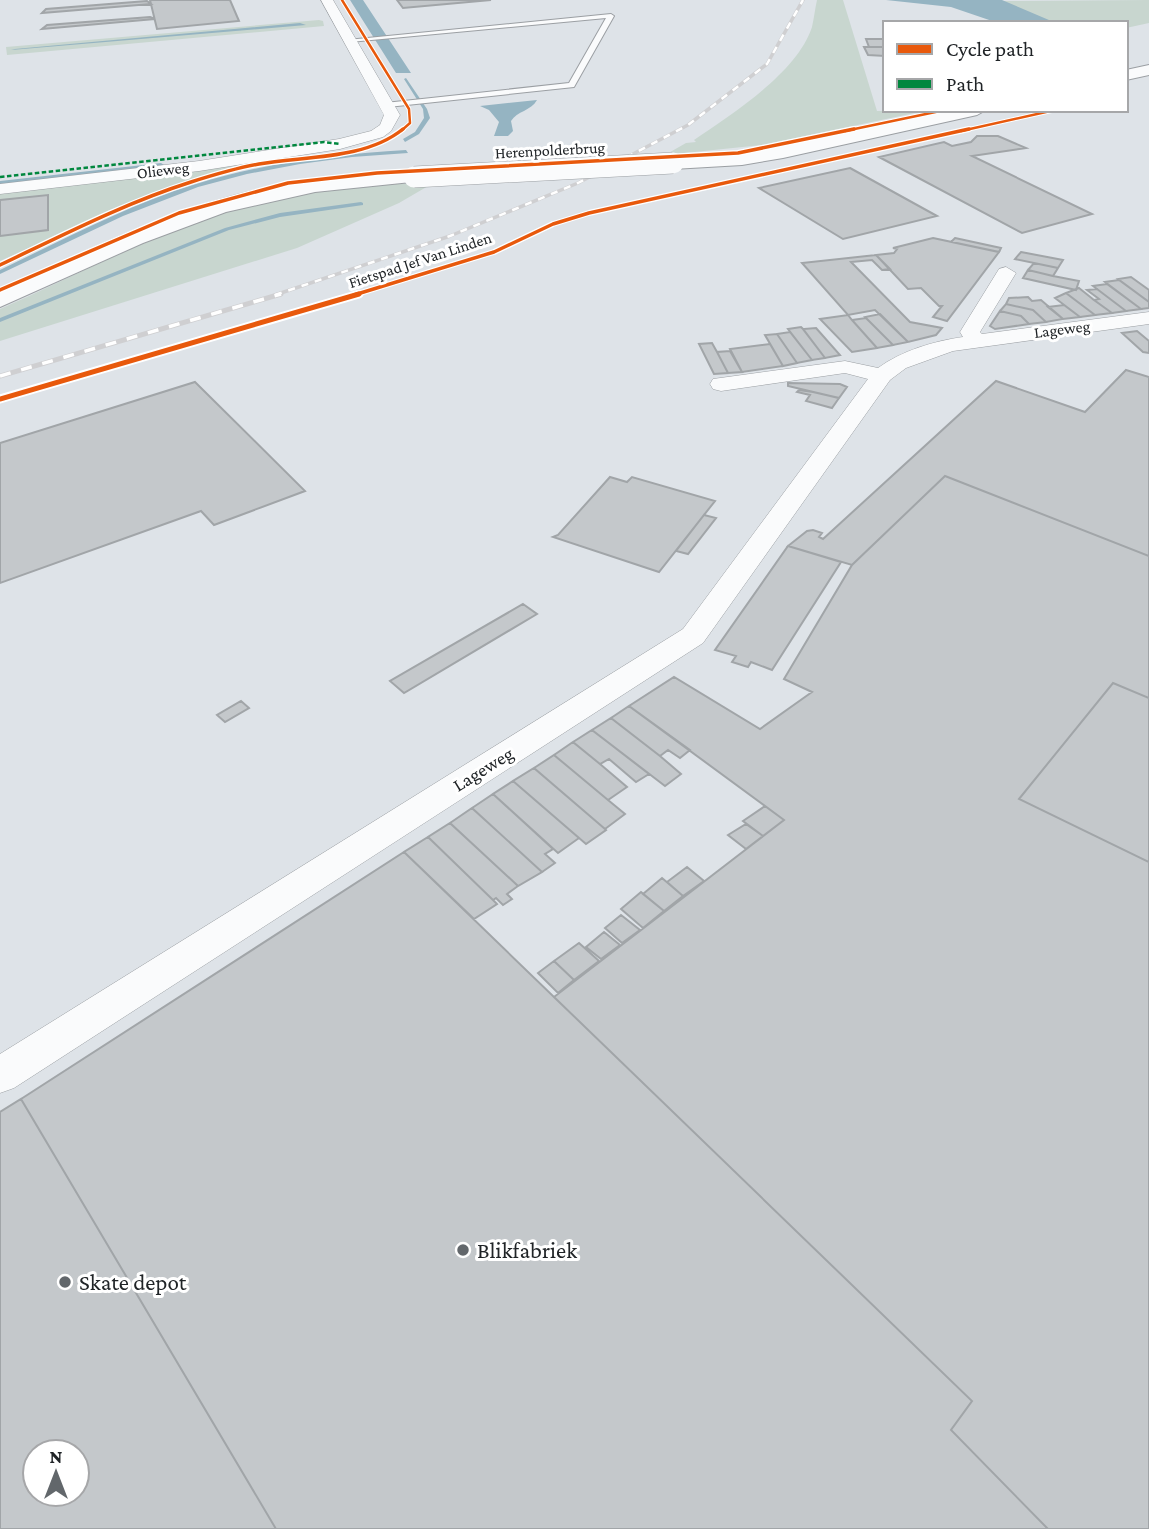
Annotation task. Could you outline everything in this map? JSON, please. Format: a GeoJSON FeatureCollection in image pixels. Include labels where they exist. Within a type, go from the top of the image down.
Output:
{"type":"FeatureCollection","features":[{"type":"Feature","properties":{"kind":"street"},"geometry":{"type":"LineString","coordinates":[[327,0],[388,105]]}},
{"type":"Feature","properties":{"kind":"street"},"geometry":{"type":"LineString","coordinates":[[1128,75],[1149,70]]}},
{"type":"Feature","properties":{"kind":"street"},"geometry":{"type":"LineString","coordinates":[[1128,81],[1149,78]]}},
{"type":"Feature","properties":{"kind":"street","name":"Olieweg"},"geometry":{"type":"LineString","coordinates":[[0,189],[162,171],[340,144],[377,134],[386,128],[392,115],[388,105]]}},
{"type":"Feature","properties":{"kind":"street","name":"Herenpolderbrug"},"geometry":{"type":"LineString","coordinates":[[0,300],[169,225],[217,207],[307,187],[414,177],[673,163],[769,154],[968,112]]}},
{"type":"Feature","properties":{"kind":"street"},"geometry":{"type":"LineString","coordinates":[[975,340],[970,332],[1006,273]]}},
{"type":"Feature","properties":{"kind":"street","name":"Lageweg"},"geometry":{"type":"LineString","coordinates":[[0,1075],[693,636],[882,375],[898,363],[922,353],[975,340],[1149,318]]}},
{"type":"Feature","properties":{"kind":"street"},"geometry":{"type":"LineString","coordinates":[[721,384],[845,367],[882,375]]}},
{"type":"Feature","properties":{"kind":"lane"},"geometry":{"type":"LineString","coordinates":[[350,40],[611,16],[571,85],[388,105]]}},
{"type":"Feature","properties":{"kind":"shaded area"},"geometry":{"type":"Polygon","coordinates":[[[817,0],[843,0],[877,111],[919,112],[762,145],[665,155],[686,143],[696,142],[694,140],[762,91],[793,60],[812,27],[817,0]]]}},
{"type":"Feature","properties":{"kind":"shaded area"},"geometry":{"type":"Polygon","coordinates":[[[1149,0],[1149,23],[1128,28],[1128,21],[1040,21],[1001,1],[1149,0]]]}},
{"type":"Feature","properties":{"kind":"shaded area"},"geometry":{"type":"Polygon","coordinates":[[[323,21],[324,26],[7,55],[6,47],[323,21]]]}},
{"type":"Feature","properties":{"kind":"shaded area"},"geometry":{"type":"Polygon","coordinates":[[[260,163],[212,174],[151,193],[0,261],[0,236],[48,229],[48,195],[0,200],[0,194],[260,163]]]}},
{"type":"Feature","properties":{"kind":"shaded area"},"geometry":{"type":"Polygon","coordinates":[[[435,182],[399,203],[297,248],[0,341],[0,309],[173,231],[245,206],[301,193],[358,186],[435,182]]]}},
{"type":"Feature","properties":{"kind":"water"},"geometry":{"type":"Polygon","coordinates":[[[350,0],[363,0],[411,73],[396,73],[350,0]]]}},
{"type":"Feature","properties":{"kind":"water"},"geometry":{"type":"Polygon","coordinates":[[[886,0],[1002,0],[1051,21],[992,21],[951,7],[886,0]]]}},
{"type":"Feature","properties":{"kind":"water"},"geometry":{"type":"Polygon","coordinates":[[[300,23],[306,25],[11,50],[15,49],[300,23]]]}},
{"type":"Feature","properties":{"kind":"water"},"geometry":{"type":"Polygon","coordinates":[[[537,100],[511,121],[513,131],[508,136],[494,136],[499,122],[489,110],[480,106],[537,100]]]}},
{"type":"Feature","properties":{"kind":"building"},"geometry":{"type":"Polygon","coordinates":[[[150,0],[230,0],[239,21],[157,29],[150,0]]]}},
{"type":"Feature","properties":{"kind":"building"},"geometry":{"type":"Polygon","coordinates":[[[397,0],[491,0],[403,8],[397,0]]]}},
{"type":"Feature","properties":{"kind":"building"},"geometry":{"type":"Polygon","coordinates":[[[147,1],[151,4],[42,13],[46,9],[147,1]]]}},
{"type":"Feature","properties":{"kind":"building"},"geometry":{"type":"Polygon","coordinates":[[[150,17],[155,19],[42,29],[47,25],[150,17]]]}},
{"type":"Feature","properties":{"kind":"building"},"geometry":{"type":"Polygon","coordinates":[[[866,39],[883,39],[883,47],[869,47],[866,39]]]}},
{"type":"Feature","properties":{"kind":"building"},"geometry":{"type":"Polygon","coordinates":[[[864,47],[883,47],[883,56],[868,55],[864,47]]]}},
{"type":"Feature","properties":{"kind":"building"},"geometry":{"type":"Polygon","coordinates":[[[977,136],[998,136],[1026,148],[972,156],[1092,214],[1022,233],[879,157],[944,142],[952,146],[971,142],[977,136]]]}},
{"type":"Feature","properties":{"kind":"building"},"geometry":{"type":"Polygon","coordinates":[[[850,168],[937,216],[843,239],[759,188],[850,168]]]}},
{"type":"Feature","properties":{"kind":"building"},"geometry":{"type":"Polygon","coordinates":[[[48,195],[48,230],[0,236],[0,200],[48,195]]]}},
{"type":"Feature","properties":{"kind":"building"},"geometry":{"type":"Polygon","coordinates":[[[933,238],[999,252],[947,321],[933,317],[942,306],[921,288],[908,289],[876,255],[894,253],[897,249],[893,248],[933,238]]]}},
{"type":"Feature","properties":{"kind":"building"},"geometry":{"type":"Polygon","coordinates":[[[955,238],[1001,248],[999,252],[951,242],[955,238]]]}},
{"type":"Feature","properties":{"kind":"building"},"geometry":{"type":"Polygon","coordinates":[[[1021,252],[1063,260],[1058,268],[1015,259],[1021,252]]]}},
{"type":"Feature","properties":{"kind":"building"},"geometry":{"type":"Polygon","coordinates":[[[876,255],[890,269],[882,270],[872,260],[851,262],[910,322],[942,328],[936,335],[908,342],[875,310],[848,315],[802,263],[876,255]]]}},
{"type":"Feature","properties":{"kind":"building"},"geometry":{"type":"Polygon","coordinates":[[[1034,263],[1058,268],[1053,276],[1028,270],[1034,263]]]}},
{"type":"Feature","properties":{"kind":"building"},"geometry":{"type":"Polygon","coordinates":[[[1028,270],[1079,281],[1076,290],[1023,278],[1028,270]]]}},
{"type":"Feature","properties":{"kind":"building"},"geometry":{"type":"Polygon","coordinates":[[[1131,277],[1149,290],[1149,302],[1118,279],[1131,277]]]}},
{"type":"Feature","properties":{"kind":"building"},"geometry":{"type":"Polygon","coordinates":[[[1119,280],[1149,302],[1149,308],[1141,309],[1105,282],[1119,280]]]}},
{"type":"Feature","properties":{"kind":"building"},"geometry":{"type":"Polygon","coordinates":[[[1107,284],[1141,309],[1126,311],[1093,286],[1107,284]]]}},
{"type":"Feature","properties":{"kind":"building"},"geometry":{"type":"Polygon","coordinates":[[[1079,288],[1112,313],[1095,315],[1066,293],[1079,288]]]}},
{"type":"Feature","properties":{"kind":"building"},"geometry":{"type":"Polygon","coordinates":[[[1097,289],[1126,311],[1112,313],[1094,300],[1099,299],[1087,290],[1097,289]]]}},
{"type":"Feature","properties":{"kind":"building"},"geometry":{"type":"Polygon","coordinates":[[[1066,293],[1095,315],[1080,317],[1055,298],[1066,293]]]}},
{"type":"Feature","properties":{"kind":"building"},"geometry":{"type":"Polygon","coordinates":[[[1028,297],[1032,301],[1041,300],[1063,319],[1046,322],[1033,310],[1006,304],[1009,298],[1028,297]]]}},
{"type":"Feature","properties":{"kind":"building"},"geometry":{"type":"Polygon","coordinates":[[[1006,304],[1033,310],[1046,322],[1029,324],[1021,316],[1000,311],[1006,304]]]}},
{"type":"Feature","properties":{"kind":"building"},"geometry":{"type":"Polygon","coordinates":[[[1064,305],[1080,317],[1063,319],[1048,307],[1064,305]]]}},
{"type":"Feature","properties":{"kind":"building"},"geometry":{"type":"Polygon","coordinates":[[[1000,311],[1021,316],[1029,324],[995,329],[990,326],[1000,311]]]}},
{"type":"Feature","properties":{"kind":"building"},"geometry":{"type":"Polygon","coordinates":[[[880,314],[908,342],[893,345],[865,317],[880,314]]]}},
{"type":"Feature","properties":{"kind":"building"},"geometry":{"type":"Polygon","coordinates":[[[848,315],[877,348],[852,352],[820,319],[848,315]]]}},
{"type":"Feature","properties":{"kind":"building"},"geometry":{"type":"Polygon","coordinates":[[[866,318],[893,345],[877,348],[852,320],[866,318]]]}},
{"type":"Feature","properties":{"kind":"building"},"geometry":{"type":"Polygon","coordinates":[[[801,327],[825,358],[812,360],[788,329],[801,327]]]}},
{"type":"Feature","properties":{"kind":"building"},"geometry":{"type":"Polygon","coordinates":[[[816,328],[840,355],[825,358],[803,329],[816,328]]]}},
{"type":"Feature","properties":{"kind":"building"},"geometry":{"type":"Polygon","coordinates":[[[1137,331],[1149,341],[1149,353],[1143,352],[1122,333],[1137,331]]]}},
{"type":"Feature","properties":{"kind":"building"},"geometry":{"type":"Polygon","coordinates":[[[790,332],[812,360],[797,363],[777,334],[790,332]]]}},
{"type":"Feature","properties":{"kind":"building"},"geometry":{"type":"Polygon","coordinates":[[[777,334],[797,363],[783,366],[765,335],[777,334]]]}},
{"type":"Feature","properties":{"kind":"building"},"geometry":{"type":"Polygon","coordinates":[[[712,343],[728,373],[714,374],[699,344],[712,343]]]}},
{"type":"Feature","properties":{"kind":"building"},"geometry":{"type":"Polygon","coordinates":[[[770,344],[783,366],[742,372],[730,349],[770,344]]]}},
{"type":"Feature","properties":{"kind":"building"},"geometry":{"type":"Polygon","coordinates":[[[730,351],[742,372],[728,373],[717,352],[730,351]]]}},
{"type":"Feature","properties":{"kind":"building"},"geometry":{"type":"Polygon","coordinates":[[[1126,370],[1149,377],[1149,556],[945,476],[852,565],[788,546],[807,531],[822,533],[819,537],[823,539],[996,381],[1085,412],[1126,370]]]}},
{"type":"Feature","properties":{"kind":"building"},"geometry":{"type":"Polygon","coordinates":[[[195,382],[305,491],[214,525],[201,511],[0,583],[0,443],[195,382]]]}},
{"type":"Feature","properties":{"kind":"building"},"geometry":{"type":"Polygon","coordinates":[[[788,383],[840,384],[847,387],[839,398],[788,386],[788,383]]]}},
{"type":"Feature","properties":{"kind":"building"},"geometry":{"type":"Polygon","coordinates":[[[799,390],[839,398],[832,408],[806,401],[810,395],[797,392],[799,390]]]}},
{"type":"Feature","properties":{"kind":"building"},"geometry":{"type":"Polygon","coordinates":[[[945,476],[1149,556],[1149,698],[1113,683],[1019,799],[1149,862],[1149,1529],[1048,1529],[951,1430],[972,1401],[554,997],[784,820],[629,706],[674,677],[760,729],[812,692],[784,679],[852,565],[945,476]]]}},
{"type":"Feature","properties":{"kind":"building"},"geometry":{"type":"Polygon","coordinates":[[[610,477],[627,482],[632,477],[715,501],[659,572],[553,537],[558,535],[610,477]]]}},
{"type":"Feature","properties":{"kind":"building"},"geometry":{"type":"Polygon","coordinates":[[[704,515],[716,518],[688,554],[676,551],[704,515]]]}},
{"type":"Feature","properties":{"kind":"building"},"geometry":{"type":"Polygon","coordinates":[[[788,546],[841,562],[772,670],[751,662],[748,667],[732,662],[736,656],[715,650],[788,546]]]}},
{"type":"Feature","properties":{"kind":"building"},"geometry":{"type":"Polygon","coordinates":[[[523,604],[537,614],[404,693],[390,681],[523,604]]]}},
{"type":"Feature","properties":{"kind":"building"},"geometry":{"type":"Polygon","coordinates":[[[1113,683],[1149,698],[1149,862],[1019,799],[1113,683]]]}},
{"type":"Feature","properties":{"kind":"building"},"geometry":{"type":"Polygon","coordinates":[[[241,701],[249,708],[225,722],[217,715],[241,701]]]}},
{"type":"Feature","properties":{"kind":"building"},"geometry":{"type":"Polygon","coordinates":[[[629,706],[690,750],[680,758],[668,750],[660,756],[611,718],[629,706]]]}},
{"type":"Feature","properties":{"kind":"building"},"geometry":{"type":"Polygon","coordinates":[[[611,718],[681,774],[665,786],[592,730],[611,718]]]}},
{"type":"Feature","properties":{"kind":"building"},"geometry":{"type":"Polygon","coordinates":[[[592,730],[649,774],[636,782],[609,759],[600,764],[573,742],[592,730]]]}},
{"type":"Feature","properties":{"kind":"building"},"geometry":{"type":"Polygon","coordinates":[[[573,742],[627,787],[608,800],[554,755],[573,742]]]}},
{"type":"Feature","properties":{"kind":"building"},"geometry":{"type":"Polygon","coordinates":[[[554,755],[625,814],[605,829],[534,768],[554,755]]]}},
{"type":"Feature","properties":{"kind":"building"},"geometry":{"type":"Polygon","coordinates":[[[534,768],[606,830],[586,844],[513,781],[534,768]]]}},
{"type":"Feature","properties":{"kind":"building"},"geometry":{"type":"Polygon","coordinates":[[[513,781],[579,838],[558,853],[493,794],[513,781]]]}},
{"type":"Feature","properties":{"kind":"building"},"geometry":{"type":"Polygon","coordinates":[[[493,794],[553,849],[545,854],[555,863],[542,872],[472,808],[493,794]]]}},
{"type":"Feature","properties":{"kind":"building"},"geometry":{"type":"Polygon","coordinates":[[[765,806],[784,820],[763,836],[743,821],[765,806]]]}},
{"type":"Feature","properties":{"kind":"building"},"geometry":{"type":"Polygon","coordinates":[[[472,808],[542,872],[518,886],[450,823],[472,808]]]}},
{"type":"Feature","properties":{"kind":"building"},"geometry":{"type":"Polygon","coordinates":[[[450,823],[518,886],[507,894],[512,899],[503,905],[496,898],[493,900],[428,837],[450,823]]]}},
{"type":"Feature","properties":{"kind":"building"},"geometry":{"type":"Polygon","coordinates":[[[746,824],[763,836],[746,849],[728,835],[746,824]]]}},
{"type":"Feature","properties":{"kind":"building"},"geometry":{"type":"Polygon","coordinates":[[[428,837],[497,904],[474,919],[404,852],[428,837]]]}},
{"type":"Feature","properties":{"kind":"building","name":"Blikfabriek"},"geometry":{"type":"Polygon","coordinates":[[[404,852],[972,1401],[951,1430],[1048,1529],[276,1529],[21,1099],[404,852]]]}},
{"type":"Feature","properties":{"kind":"building"},"geometry":{"type":"Polygon","coordinates":[[[687,867],[704,881],[683,896],[667,882],[687,867]]]}},
{"type":"Feature","properties":{"kind":"building"},"geometry":{"type":"Polygon","coordinates":[[[662,878],[683,896],[664,911],[643,894],[662,878]]]}},
{"type":"Feature","properties":{"kind":"building"},"geometry":{"type":"Polygon","coordinates":[[[641,892],[664,911],[643,928],[621,909],[641,892]]]}},
{"type":"Feature","properties":{"kind":"building"},"geometry":{"type":"Polygon","coordinates":[[[621,915],[640,930],[622,943],[605,928],[621,915]]]}},
{"type":"Feature","properties":{"kind":"building"},"geometry":{"type":"Polygon","coordinates":[[[604,932],[620,945],[601,959],[586,947],[604,932]]]}},
{"type":"Feature","properties":{"kind":"building"},"geometry":{"type":"Polygon","coordinates":[[[579,943],[599,961],[574,980],[554,961],[579,943]]]}},
{"type":"Feature","properties":{"kind":"building"},"geometry":{"type":"Polygon","coordinates":[[[554,961],[574,980],[558,993],[538,973],[554,961]]]}},
{"type":"Feature","properties":{"kind":"building","name":"Skate depot"},"geometry":{"type":"Polygon","coordinates":[[[21,1099],[276,1529],[0,1529],[0,1112],[21,1099]]]}},
{"type":"Feature","properties":{"kind":"waterway"},"geometry":{"type":"LineString","coordinates":[[405,140],[417,133],[427,118],[425,109],[406,79]]}},
{"type":"Feature","properties":{"kind":"waterway"},"geometry":{"type":"LineString","coordinates":[[0,272],[121,215],[196,186],[247,172],[300,162],[406,152]]}},
{"type":"Feature","properties":{"kind":"waterway"},"geometry":{"type":"LineString","coordinates":[[0,183],[161,165]]}},
{"type":"Feature","properties":{"kind":"waterway"},"geometry":{"type":"LineString","coordinates":[[0,320],[227,229],[280,215],[361,204]]}},
{"type":"Feature","properties":{"kind":"railway"},"geometry":{"type":"LineString","coordinates":[[275,295],[450,236],[578,183],[688,125],[767,64],[803,0]]}},
{"type":"Feature","properties":{"kind":"railway"},"geometry":{"type":"LineString","coordinates":[[0,376],[281,294]]}},
{"type":"Feature","properties":{"kind":"marked path"},"geometry":{"type":"LineString","coordinates":[[0,177],[324,142],[340,144]]}},
{"type":"Feature","properties":{"kind":"cycle path"},"geometry":{"type":"LineString","coordinates":[[0,265],[126,207],[191,182],[258,164],[339,153],[380,142],[397,134],[410,123],[409,109],[342,0]]}},
{"type":"Feature","properties":{"kind":"cycle path"},"geometry":{"type":"LineString","coordinates":[[0,290],[179,213],[288,183],[377,173],[738,153],[935,112]]}},
{"type":"Feature","properties":{"kind":"cycle path","name":"Fietspad Jef Van Linden"},"geometry":{"type":"LineString","coordinates":[[0,399],[494,252],[553,224],[589,213],[1046,112]]}},
{"type":"Feature","properties":{"kind":"place","name":"Blikfabriek"},"geometry":{"type":"Point","coordinates":[463,1250]}},
{"type":"Feature","properties":{"kind":"place","name":"Skate depot"},"geometry":{"type":"Point","coordinates":[65,1282]}}]}
